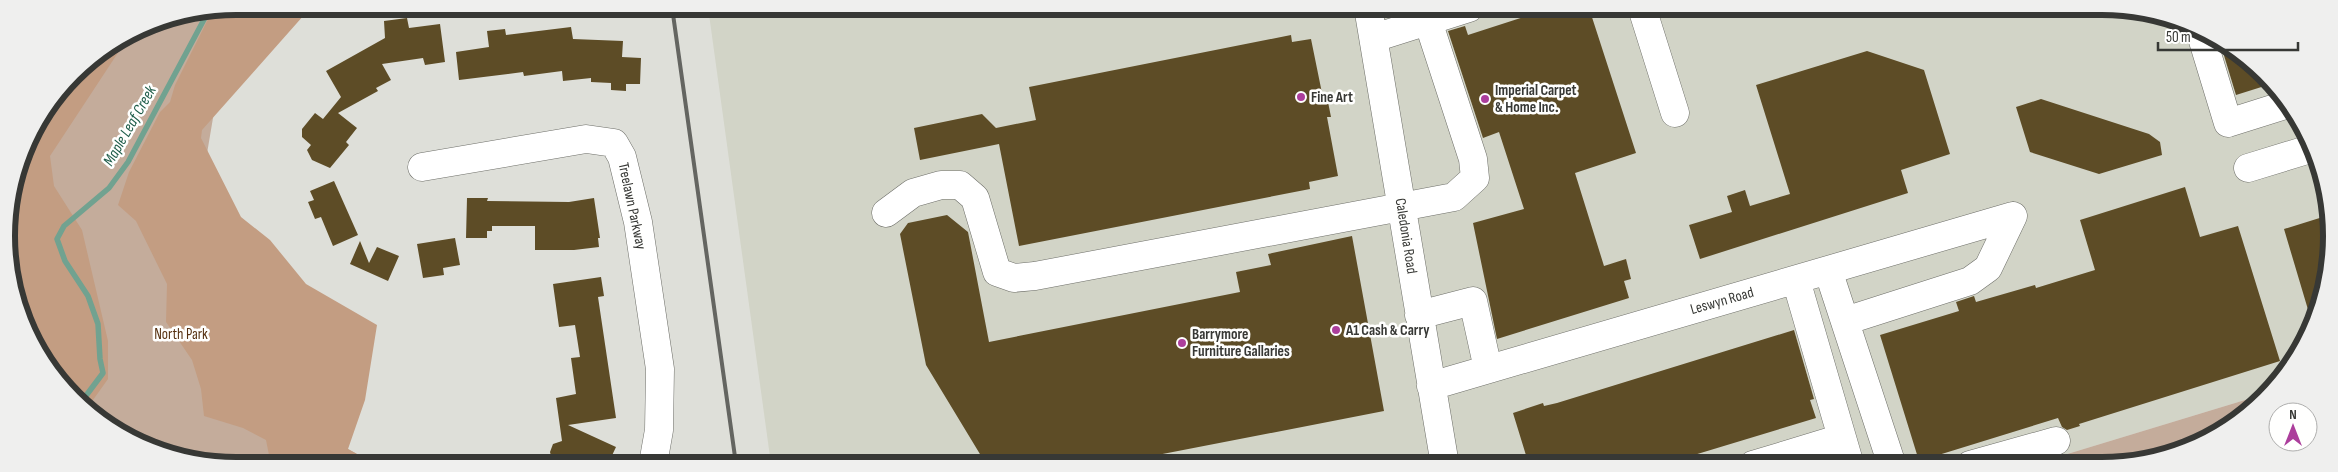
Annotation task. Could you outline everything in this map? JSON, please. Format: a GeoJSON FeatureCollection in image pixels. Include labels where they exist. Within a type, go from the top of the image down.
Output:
{"type":"FeatureCollection","features":[{"type":"Feature","properties":{"kind":"street","name":"Caledonia Road"},"geometry":{"type":"LineString","coordinates":[[1370,15],[1444,457]]}},
{"type":"Feature","properties":{"kind":"street"},"geometry":{"type":"LineString","coordinates":[[1374,38],[1447,15]]}},
{"type":"Feature","properties":{"kind":"street"},"geometry":{"type":"LineString","coordinates":[[1644,15],[1675,113]]}},
{"type":"Feature","properties":{"kind":"street"},"geometry":{"type":"LineString","coordinates":[[886,213],[913,193],[941,185],[960,185],[974,198],[997,272],[1014,278],[1035,276],[1454,197],[1475,178],[1473,159],[1428,21]]}},
{"type":"Feature","properties":{"kind":"street"},"geometry":{"type":"LineString","coordinates":[[2203,39],[2228,123],[2281,106]]}},
{"type":"Feature","properties":{"kind":"street","name":"Treelawn Parkway"},"geometry":{"type":"LineString","coordinates":[[422,167],[586,139],[614,143],[622,157],[638,222],[660,368],[659,430],[654,457]]}},
{"type":"Feature","properties":{"kind":"street"},"geometry":{"type":"LineString","coordinates":[[2248,168],[2306,150]]}},
{"type":"Feature","properties":{"kind":"street","name":"Leswyn Road"},"geometry":{"type":"LineString","coordinates":[[1431,386],[2013,216],[1988,268],[1970,281],[1845,321]]}},
{"type":"Feature","properties":{"kind":"street"},"geometry":{"type":"LineString","coordinates":[[1828,270],[1889,457]]}},
{"type":"Feature","properties":{"kind":"street"},"geometry":{"type":"LineString","coordinates":[[1796,280],[1848,457]]}},
{"type":"Feature","properties":{"kind":"street"},"geometry":{"type":"LineString","coordinates":[[1419,315],[1473,301],[1488,370]]}},
{"type":"Feature","properties":{"kind":"street"},"geometry":{"type":"LineString","coordinates":[[1779,457],[1842,438]]}},
{"type":"Feature","properties":{"kind":"street"},"geometry":{"type":"LineString","coordinates":[[1999,457],[2056,441]]}},
{"type":"Feature","properties":{"kind":"shaded area"},"geometry":{"type":"Polygon","coordinates":[[[709,15],[2116,15],[2145,19],[2187,32],[2225,52],[2248,70],[2268,90],[2286,113],[2306,151],[2319,193],[2323,222],[2323,250],[2319,279],[2311,307],[2300,334],[2286,359],[2268,382],[2252,398],[2057,457],[770,457],[709,15]]]}},
{"type":"Feature","properties":{"kind":"green space","name":"North Park"},"geometry":{"type":"Polygon","coordinates":[[[234,15],[202,183],[348,449],[362,457],[222,457],[193,453],[151,440],[113,420],[90,402],[70,382],[52,359],[32,321],[18,274],[15,250],[15,222],[19,193],[27,165],[38,138],[52,113],[70,90],[90,70],[113,52],[138,38],[165,27],[193,19],[234,15]]]}},
{"type":"Feature","properties":{"kind":"green space"},"geometry":{"type":"Polygon","coordinates":[[[304,15],[202,130],[201,138],[241,217],[270,240],[306,284],[377,325],[365,400],[348,449],[362,457],[265,457],[269,455],[266,440],[243,428],[204,416],[201,389],[192,360],[166,322],[167,284],[136,221],[118,205],[129,172],[160,112],[170,102],[175,85],[209,17],[304,15]]]}},
{"type":"Feature","properties":{"kind":"green space"},"geometry":{"type":"Polygon","coordinates":[[[122,47],[50,156],[54,186],[82,230],[108,341],[108,379],[91,403],[70,382],[52,359],[32,321],[18,274],[15,250],[17,207],[27,165],[38,138],[61,101],[90,70],[122,47]]]}},
{"type":"Feature","properties":{"kind":"green space"},"geometry":{"type":"Polygon","coordinates":[[[2252,398],[2225,420],[2200,434],[2173,445],[2145,453],[2116,457],[2057,457],[2252,398]]]}},
{"type":"Feature","properties":{"kind":"building"},"geometry":{"type":"Polygon","coordinates":[[[1530,15],[1591,15],[1636,153],[1575,173],[1604,266],[1626,259],[1631,279],[1624,281],[1629,298],[1497,339],[1473,223],[1524,209],[1499,132],[1483,138],[1448,31],[1465,26],[1468,35],[1530,15]]]}},
{"type":"Feature","properties":{"kind":"building"},"geometry":{"type":"Polygon","coordinates":[[[407,18],[409,28],[440,24],[445,62],[425,65],[423,58],[382,64],[391,80],[376,88],[378,91],[338,113],[357,128],[346,142],[349,145],[330,168],[312,160],[307,150],[311,145],[302,137],[302,129],[315,113],[323,119],[341,97],[326,71],[385,38],[384,21],[407,18]]]}},
{"type":"Feature","properties":{"kind":"building"},"geometry":{"type":"Polygon","coordinates":[[[571,27],[573,39],[623,41],[622,57],[641,58],[640,84],[626,84],[626,91],[611,90],[611,83],[591,82],[591,78],[563,81],[562,71],[524,76],[523,72],[459,80],[456,52],[489,47],[487,31],[505,29],[506,35],[571,27]]]}},
{"type":"Feature","properties":{"kind":"building"},"geometry":{"type":"Polygon","coordinates":[[[1291,35],[1292,42],[1311,39],[1323,98],[1327,97],[1331,117],[1327,117],[1338,176],[1309,182],[1310,189],[1019,246],[999,144],[920,160],[914,128],[982,114],[996,128],[1036,120],[1029,87],[1291,35]]]}},
{"type":"Feature","properties":{"kind":"building"},"geometry":{"type":"Polygon","coordinates":[[[1867,51],[1924,70],[1950,154],[1901,170],[1908,193],[1700,259],[1689,225],[1732,212],[1727,196],[1745,190],[1750,206],[1790,194],[1756,85],[1867,51]]]}},
{"type":"Feature","properties":{"kind":"building"},"geometry":{"type":"Polygon","coordinates":[[[2223,51],[2248,70],[2264,86],[2236,95],[2223,51]]]}},
{"type":"Feature","properties":{"kind":"building"},"geometry":{"type":"Polygon","coordinates":[[[2041,99],[2149,134],[2160,142],[2162,155],[2099,174],[2030,152],[2016,107],[2041,99]]]}},
{"type":"Feature","properties":{"kind":"building"},"geometry":{"type":"Polygon","coordinates":[[[334,181],[358,235],[333,246],[321,217],[315,219],[308,202],[314,200],[310,191],[334,181]]]}},
{"type":"Feature","properties":{"kind":"building"},"geometry":{"type":"Polygon","coordinates":[[[2185,187],[2200,237],[2238,226],[2280,361],[2079,424],[2080,426],[2067,430],[2062,427],[2058,418],[1932,457],[1918,457],[1880,335],[1959,311],[1956,302],[1974,296],[1976,302],[2035,285],[2036,288],[2095,270],[2080,220],[2185,187]]]}},
{"type":"Feature","properties":{"kind":"building"},"geometry":{"type":"Polygon","coordinates":[[[467,198],[488,198],[487,201],[569,202],[594,198],[600,238],[598,238],[599,247],[574,250],[535,250],[535,226],[492,226],[492,231],[487,231],[487,238],[466,238],[467,198]]]}},
{"type":"Feature","properties":{"kind":"building"},"geometry":{"type":"Polygon","coordinates":[[[947,215],[968,232],[989,342],[1240,292],[1236,272],[1271,265],[1268,254],[1352,236],[1384,411],[1147,457],[982,457],[926,365],[900,234],[908,223],[947,215]]]}},
{"type":"Feature","properties":{"kind":"building"},"geometry":{"type":"Polygon","coordinates":[[[2322,217],[2323,250],[2321,265],[2309,313],[2284,229],[2322,217]]]}},
{"type":"Feature","properties":{"kind":"building"},"geometry":{"type":"Polygon","coordinates":[[[455,238],[460,265],[443,268],[444,275],[423,278],[417,244],[455,238]]]}},
{"type":"Feature","properties":{"kind":"building"},"geometry":{"type":"Polygon","coordinates":[[[360,241],[369,263],[377,247],[399,256],[388,281],[350,264],[360,241]]]}},
{"type":"Feature","properties":{"kind":"building"},"geometry":{"type":"Polygon","coordinates":[[[601,277],[604,296],[598,297],[616,418],[568,425],[616,447],[611,457],[551,457],[550,452],[553,444],[562,441],[556,398],[576,394],[571,358],[580,357],[575,325],[559,327],[553,284],[601,277]]]}},
{"type":"Feature","properties":{"kind":"building"},"geometry":{"type":"Polygon","coordinates":[[[1794,330],[1814,399],[1810,400],[1816,418],[1687,457],[1527,457],[1513,413],[1543,403],[1544,406],[1794,330]]]}},
{"type":"Feature","properties":{"kind":"waterway","name":"Maple Leaf Creek"},"geometry":{"type":"LineString","coordinates":[[85,397],[103,373],[100,359],[98,324],[88,296],[65,261],[57,239],[64,226],[109,188],[128,162],[205,17]]}},
{"type":"Feature","properties":{"kind":"railway"},"geometry":{"type":"LineString","coordinates":[[673,15],[735,457]]}},
{"type":"Feature","properties":{"kind":"place","name":"Fine Art"},"geometry":{"type":"Point","coordinates":[1301,97]}},
{"type":"Feature","properties":{"kind":"place","name":"Imperial Carpet & Home Inc."},"geometry":{"type":"Point","coordinates":[1485,99]}},
{"type":"Feature","properties":{"kind":"place","name":"A1 Cash & Carry"},"geometry":{"type":"Point","coordinates":[1336,330]}},
{"type":"Feature","properties":{"kind":"place","name":"Barrymore Furniture Gallaries"},"geometry":{"type":"Point","coordinates":[1182,343]}}]}
